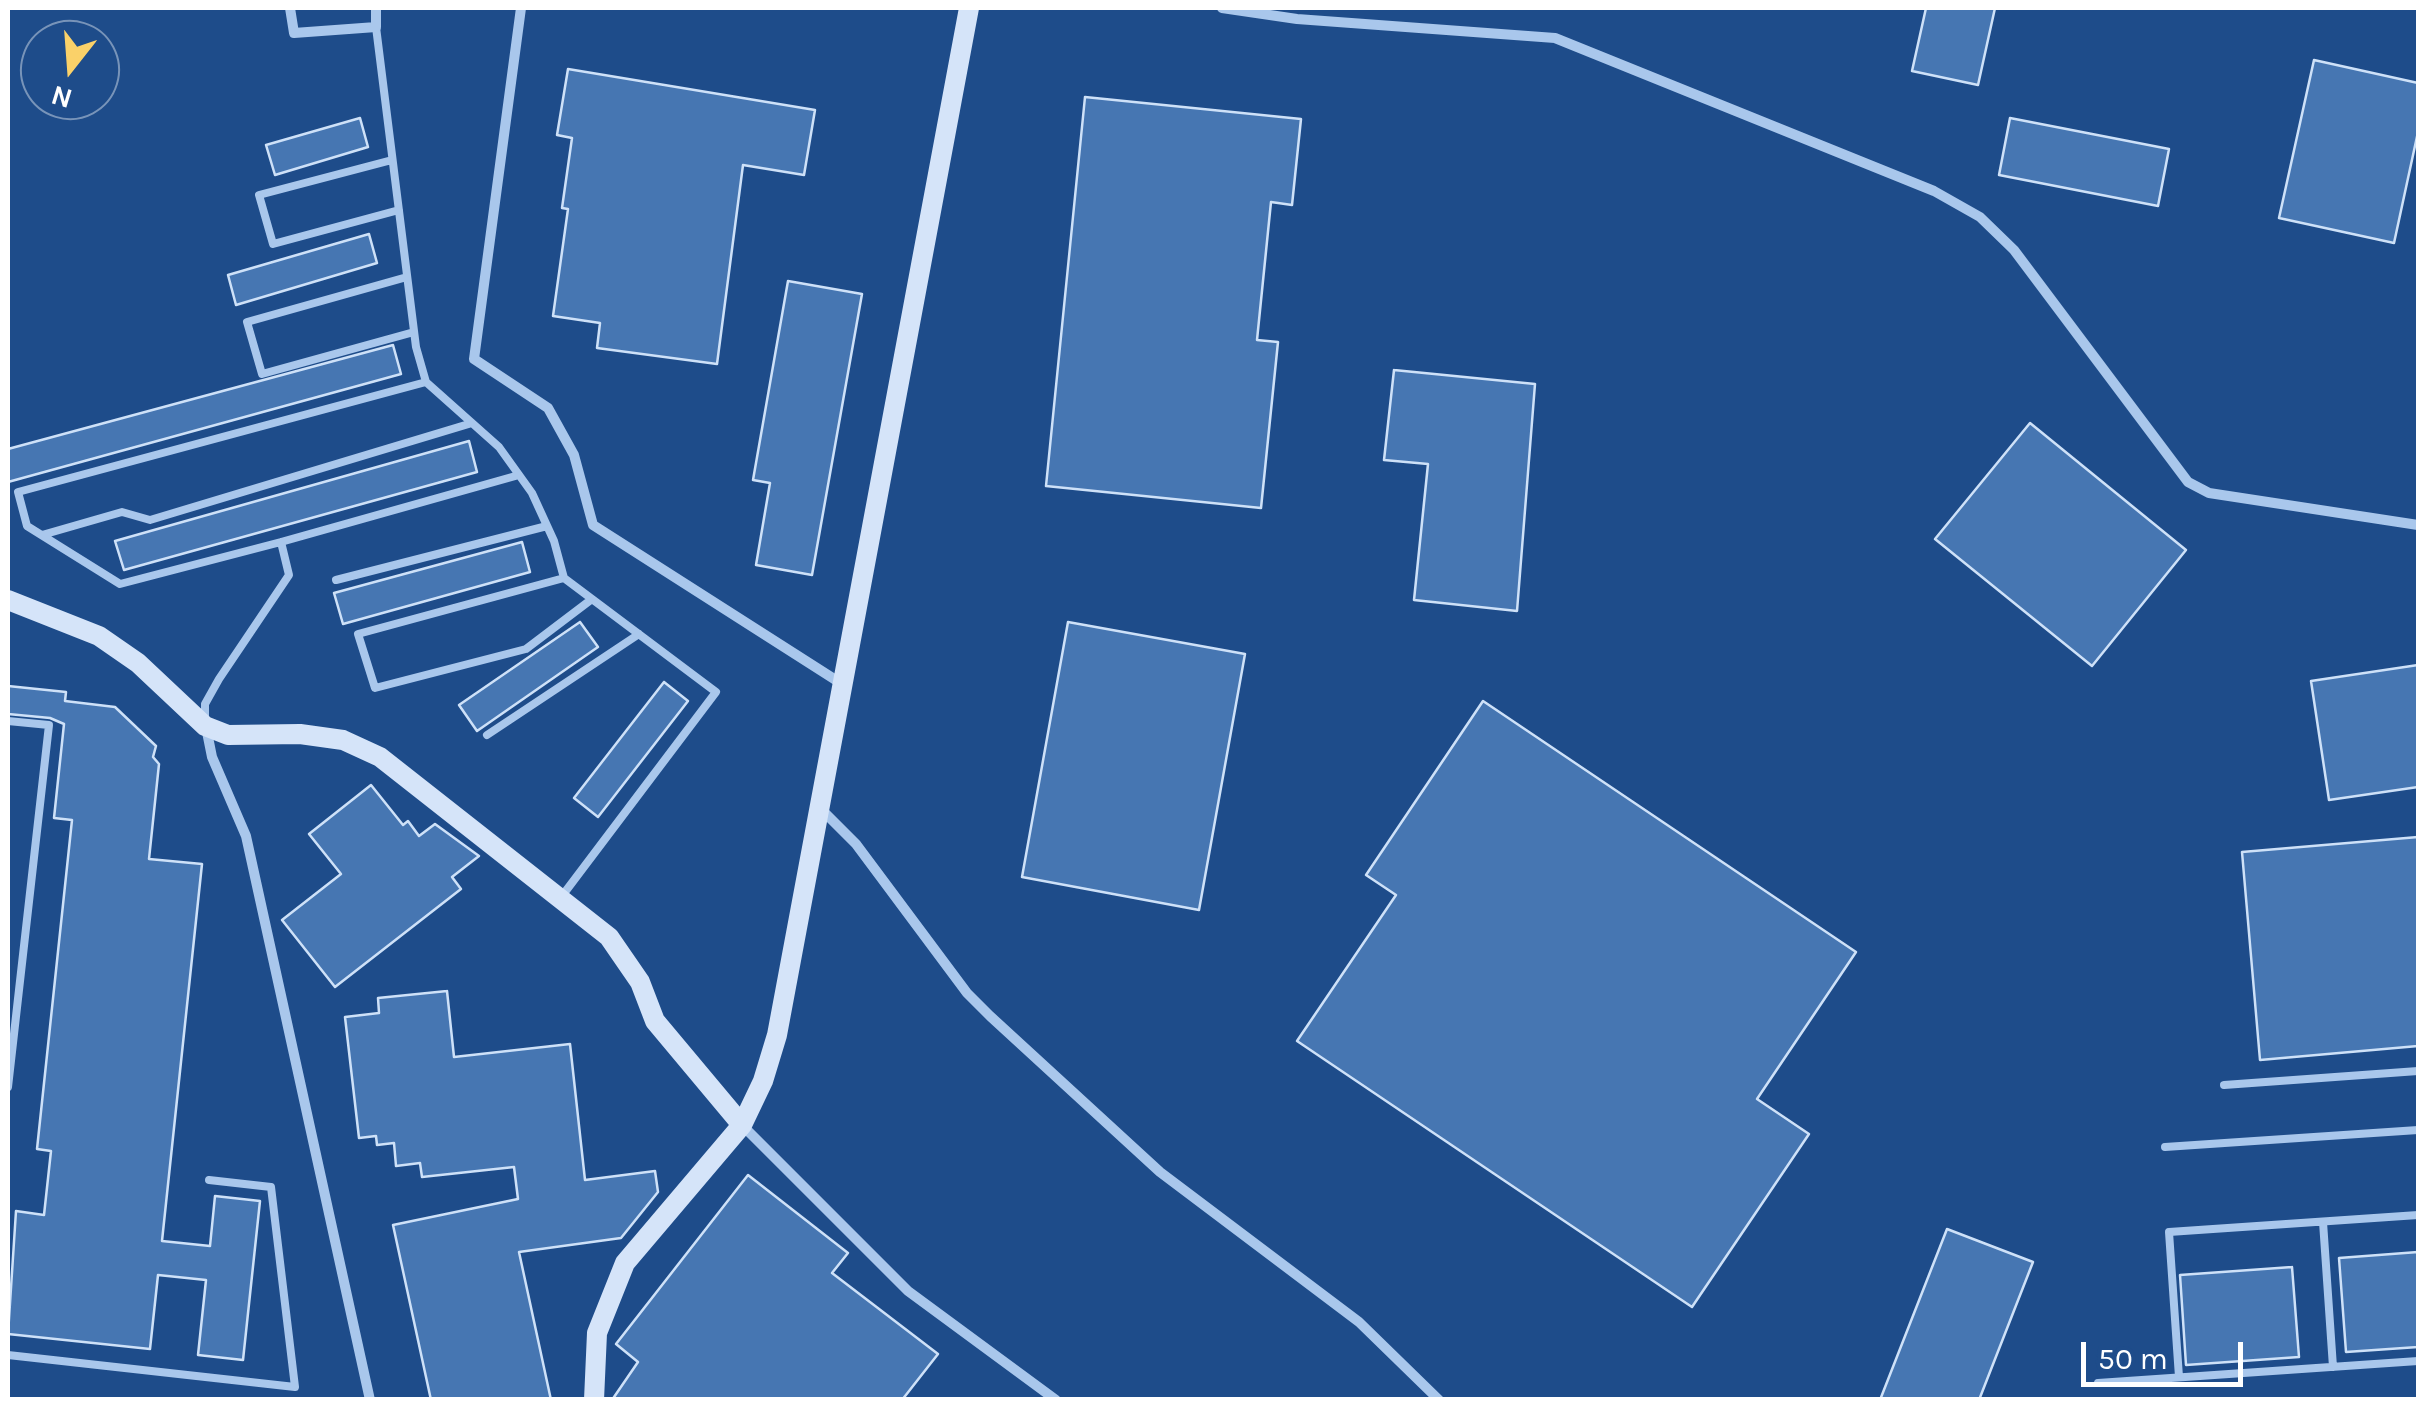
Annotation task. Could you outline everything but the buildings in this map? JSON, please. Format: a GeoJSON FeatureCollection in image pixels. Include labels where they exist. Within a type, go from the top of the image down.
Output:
{"type":"FeatureCollection","features":[{"type":"Feature","properties":{"kind":"street"},"geometry":{"type":"LineString","coordinates":[[290,8],[294,33],[376,27],[376,8]]}},
{"type":"Feature","properties":{"kind":"street"},"geometry":{"type":"LineString","coordinates":[[521,8],[474,359],[548,408],[574,455],[593,525],[843,685]]}},
{"type":"Feature","properties":{"kind":"street"},"geometry":{"type":"LineString","coordinates":[[594,1400],[597,1333],[625,1263],[742,1125],[763,1081],[777,1035],[969,8]]}},
{"type":"Feature","properties":{"kind":"street"},"geometry":{"type":"LineString","coordinates":[[1222,8],[1297,19],[1554,38],[1934,191],[1980,217],[2014,250],[2188,482],[2210,494],[2418,525]]}},
{"type":"Feature","properties":{"kind":"street"},"geometry":{"type":"LineString","coordinates":[[8,600],[100,636],[138,662],[206,726],[228,735],[300,734],[342,740],[380,757],[610,937],[640,982],[655,1021],[742,1125],[908,1291],[1056,1400]]}},
{"type":"Feature","properties":{"kind":"street"},"geometry":{"type":"LineString","coordinates":[[206,726],[212,757],[246,836],[370,1400]]}},
{"type":"Feature","properties":{"kind":"street"},"geometry":{"type":"LineString","coordinates":[[820,808],[856,844],[967,993],[990,1016],[1160,1172],[1359,1322],[1439,1400]]}},
{"type":"Feature","properties":{"kind":"lane"},"geometry":{"type":"LineString","coordinates":[[376,27],[414,332],[426,382],[499,448],[519,476],[547,526],[564,578],[716,692],[560,898]]}},
{"type":"Feature","properties":{"kind":"lane"},"geometry":{"type":"LineString","coordinates":[[392,160],[260,195],[273,244],[398,210]]}},
{"type":"Feature","properties":{"kind":"lane"},"geometry":{"type":"LineString","coordinates":[[407,277],[246,322],[262,374],[414,332]]}},
{"type":"Feature","properties":{"kind":"lane"},"geometry":{"type":"LineString","coordinates":[[426,382],[18,492],[28,526],[120,584],[519,476]]}},
{"type":"Feature","properties":{"kind":"lane"},"geometry":{"type":"LineString","coordinates":[[42,535],[122,512],[150,520],[472,423]]}},
{"type":"Feature","properties":{"kind":"lane"},"geometry":{"type":"LineString","coordinates":[[336,580],[547,526]]}},
{"type":"Feature","properties":{"kind":"lane"},"geometry":{"type":"LineString","coordinates":[[206,726],[205,704],[212,691],[288,575],[281,542]]}},
{"type":"Feature","properties":{"kind":"lane"},"geometry":{"type":"LineString","coordinates":[[564,578],[358,634],[374,688],[526,649],[592,599]]}},
{"type":"Feature","properties":{"kind":"lane"},"geometry":{"type":"LineString","coordinates":[[487,735],[639,634]]}},
{"type":"Feature","properties":{"kind":"lane"},"geometry":{"type":"LineString","coordinates":[[8,721],[48,725],[8,1087]]}},
{"type":"Feature","properties":{"kind":"lane"},"geometry":{"type":"LineString","coordinates":[[2224,1085],[2418,1071]]}},
{"type":"Feature","properties":{"kind":"lane"},"geometry":{"type":"LineString","coordinates":[[2165,1146],[2418,1130]]}},
{"type":"Feature","properties":{"kind":"lane"},"geometry":{"type":"LineString","coordinates":[[8,1355],[296,1387],[270,1187],[209,1180]]}},
{"type":"Feature","properties":{"kind":"lane"},"geometry":{"type":"LineString","coordinates":[[2180,1377],[2169,1232],[2418,1215]]}},
{"type":"Feature","properties":{"kind":"lane"},"geometry":{"type":"LineString","coordinates":[[2323,1222],[2333,1367]]}},
{"type":"Feature","properties":{"kind":"lane"},"geometry":{"type":"LineString","coordinates":[[2098,1383],[2418,1361]]}}]}
